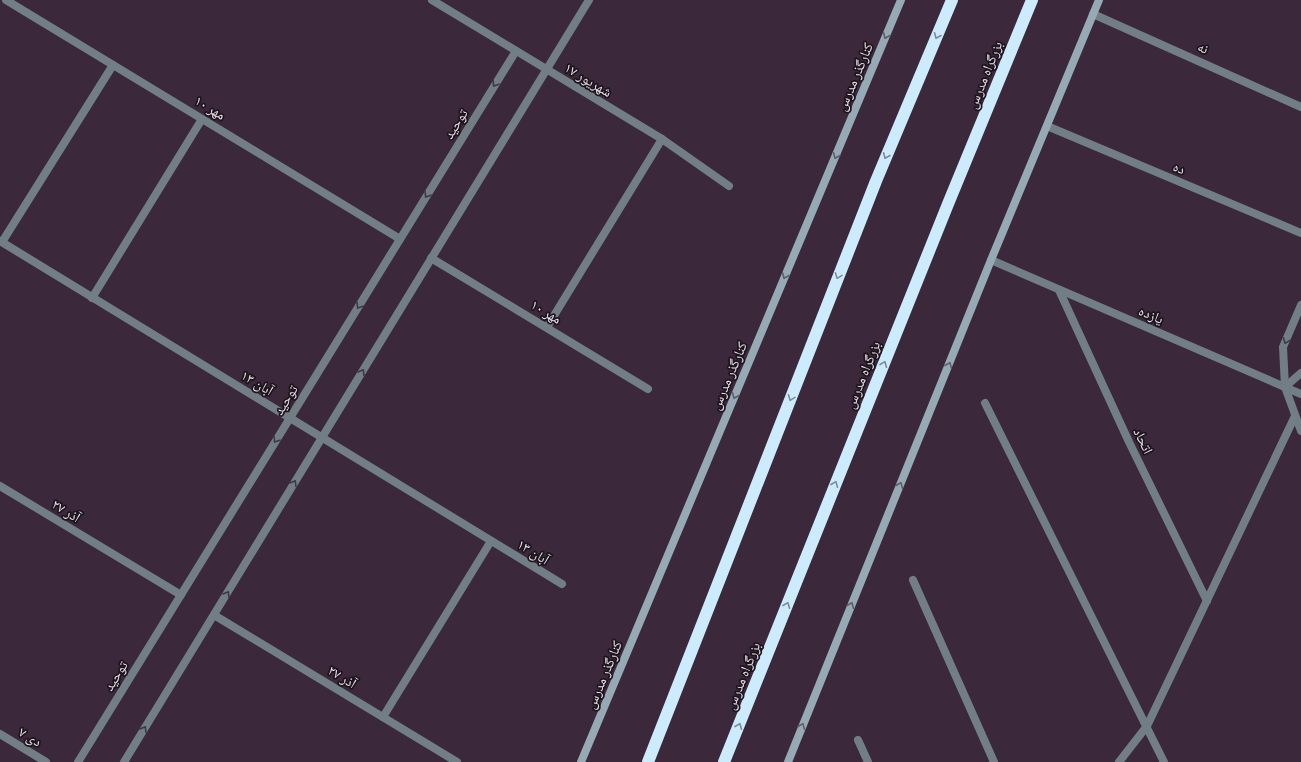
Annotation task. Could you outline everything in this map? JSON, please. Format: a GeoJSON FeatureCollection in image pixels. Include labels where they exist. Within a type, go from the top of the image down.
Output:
{"type":"FeatureCollection","features":[{"type":"Feature","properties":{"kind":"highway"},"geometry":{"type":"LineString","coordinates":[[648,762],[876,181],[952,0]]}},
{"type":"Feature","properties":{"kind":"highway","name":"بزرگراه مدرس"},"geometry":{"type":"LineString","coordinates":[[724,762],[939,224],[1032,0]]}},
{"type":"Feature","properties":{"kind":"highway"},"geometry":{"type":"LineString","coordinates":[[1026,14],[1042,0]]}},
{"type":"Feature","properties":{"kind":"street","name":"۱۰ مهر"},"geometry":{"type":"LineString","coordinates":[[6,0],[400,238]]}},
{"type":"Feature","properties":{"kind":"street","name":"۱۷ شهریور"},"geometry":{"type":"LineString","coordinates":[[432,0],[662,139],[729,186]]}},
{"type":"Feature","properties":{"kind":"street"},"geometry":{"type":"LineString","coordinates":[[124,762],[589,0]]}},
{"type":"Feature","properties":{"kind":"street","name":"کنارگذر مدرس"},"geometry":{"type":"LineString","coordinates":[[581,762],[901,0]]}},
{"type":"Feature","properties":{"kind":"street"},"geometry":{"type":"LineString","coordinates":[[788,762],[991,260],[1099,0]]}},
{"type":"Feature","properties":{"kind":"street","name":"نه"},"geometry":{"type":"LineString","coordinates":[[1093,14],[1301,107]]}},
{"type":"Feature","properties":{"kind":"street","name":"توحید"},"geometry":{"type":"LineString","coordinates":[[78,762],[516,51]]}},
{"type":"Feature","properties":{"kind":"street"},"geometry":{"type":"LineString","coordinates":[[1,242],[113,65]]}},
{"type":"Feature","properties":{"kind":"street"},"geometry":{"type":"LineString","coordinates":[[92,298],[202,119]]}},
{"type":"Feature","properties":{"kind":"street","name":"ده"},"geometry":{"type":"LineString","coordinates":[[1047,126],[1301,233]]}},
{"type":"Feature","properties":{"kind":"street"},"geometry":{"type":"LineString","coordinates":[[547,327],[662,139]]}},
{"type":"Feature","properties":{"kind":"street","name":"۱۳ آبان"},"geometry":{"type":"LineString","coordinates":[[1,242],[562,584]]}},
{"type":"Feature","properties":{"kind":"street","name":"۱۰ مهر"},"geometry":{"type":"LineString","coordinates":[[431,258],[648,388]]}},
{"type":"Feature","properties":{"kind":"street","name":"یازده"},"geometry":{"type":"LineString","coordinates":[[991,260],[1301,394]]}},
{"type":"Feature","properties":{"kind":"street","name":"اتحاد"},"geometry":{"type":"LineString","coordinates":[[1059,290],[1129,442],[1207,601]]}},
{"type":"Feature","properties":{"kind":"street"},"geometry":{"type":"LineString","coordinates":[[1301,305],[1283,346],[1285,388],[1301,431]]}},
{"type":"Feature","properties":{"kind":"street"},"geometry":{"type":"LineString","coordinates":[[1285,388],[1301,373]]}},
{"type":"Feature","properties":{"kind":"street"},"geometry":{"type":"LineString","coordinates":[[985,403],[1164,762]]}},
{"type":"Feature","properties":{"kind":"street"},"geometry":{"type":"LineString","coordinates":[[1119,762],[1147,726],[1295,416]]}},
{"type":"Feature","properties":{"kind":"street","name":"۲۷ آذر"},"geometry":{"type":"LineString","coordinates":[[0,486],[181,595]]}},
{"type":"Feature","properties":{"kind":"street"},"geometry":{"type":"LineString","coordinates":[[383,717],[491,541]]}},
{"type":"Feature","properties":{"kind":"street"},"geometry":{"type":"LineString","coordinates":[[913,580],[994,762]]}},
{"type":"Feature","properties":{"kind":"street","name":"۲۷ آذر"},"geometry":{"type":"LineString","coordinates":[[214,615],[457,762]]}},
{"type":"Feature","properties":{"kind":"street","name":"۷ دی"},"geometry":{"type":"LineString","coordinates":[[0,734],[46,762]]}},
{"type":"Feature","properties":{"kind":"street"},"geometry":{"type":"LineString","coordinates":[[858,740],[868,762]]}}]}
